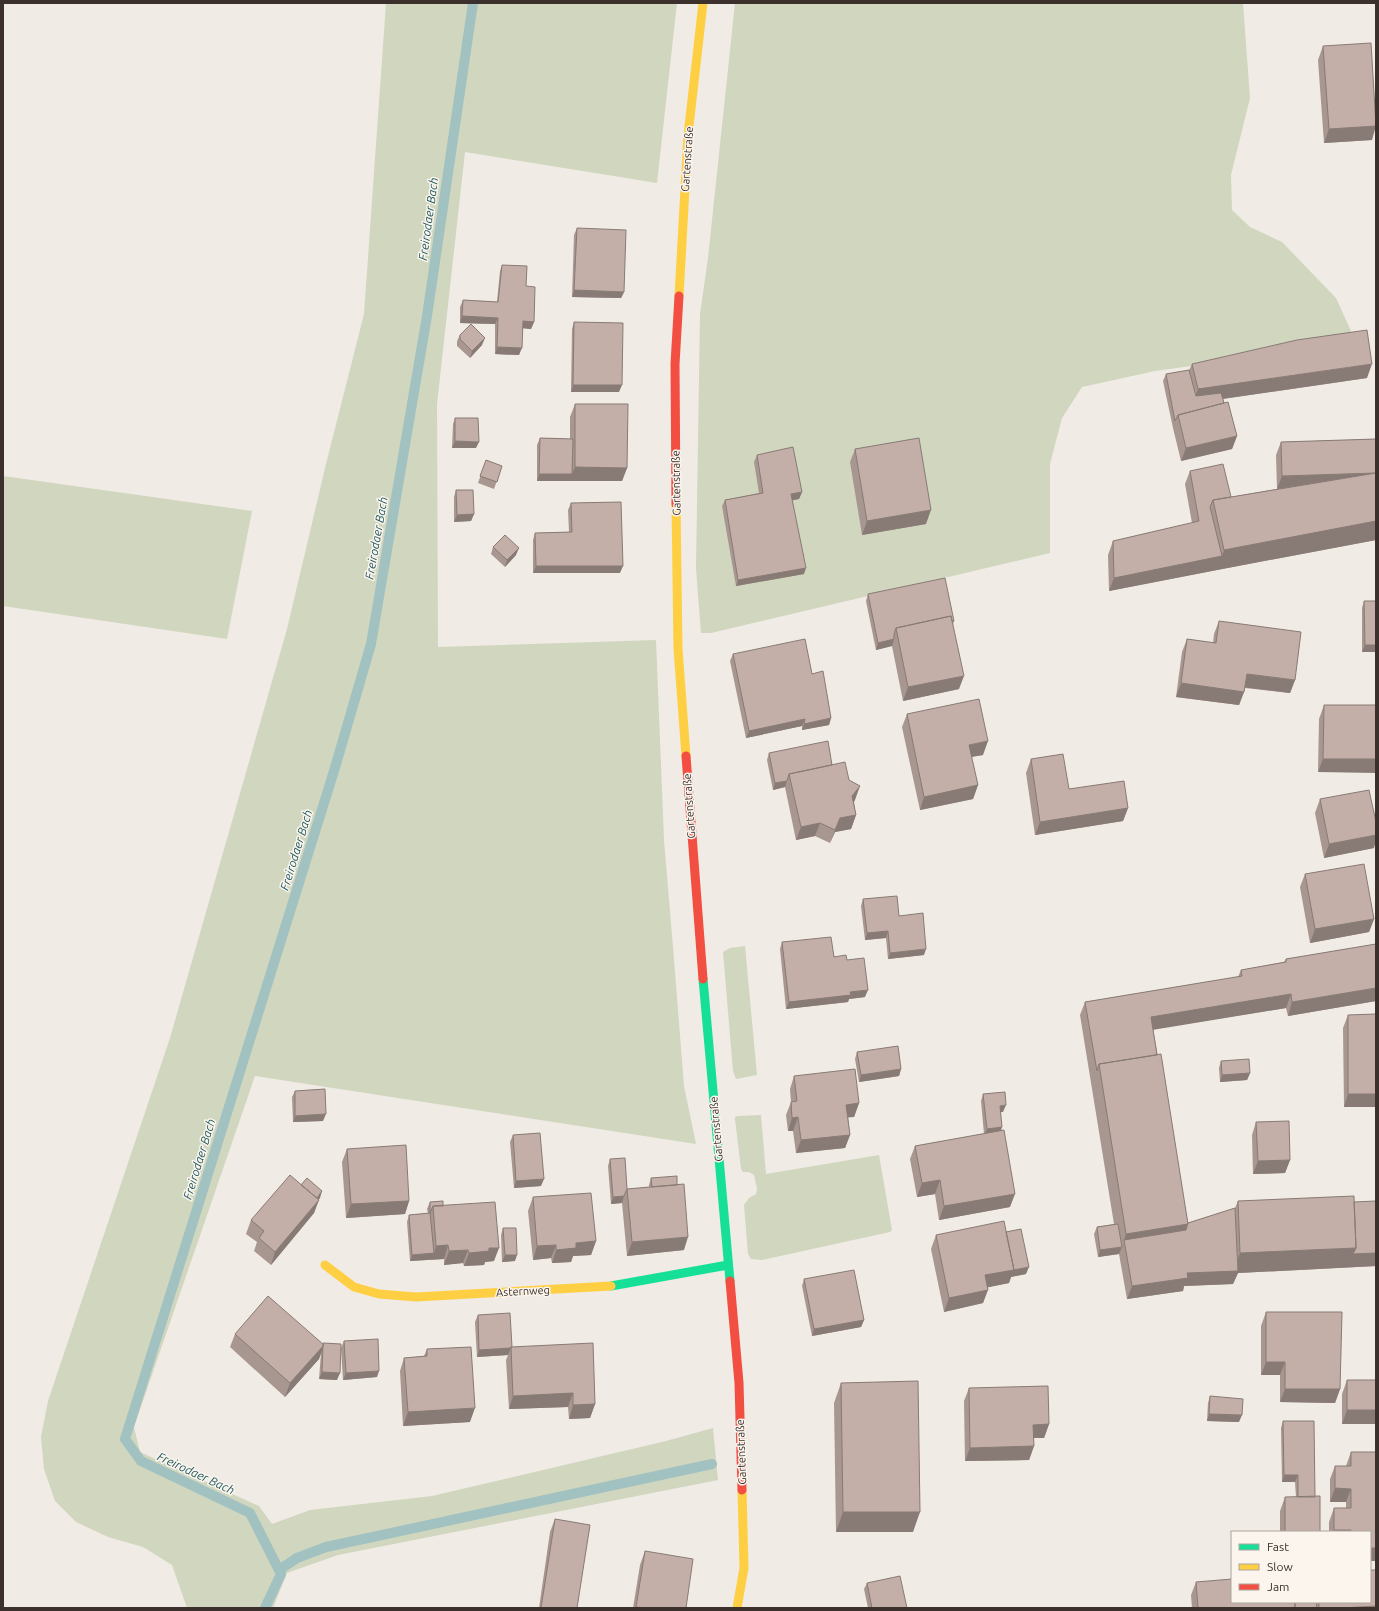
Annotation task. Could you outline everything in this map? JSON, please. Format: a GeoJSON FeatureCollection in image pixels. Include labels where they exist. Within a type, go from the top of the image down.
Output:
{"type":"FeatureCollection","features":[{"type":"Feature","properties":{"kind":"main road","name":"Gartenstraße"},"geometry":{"type":"LineString","coordinates":[[704,3],[688,135],[675,364],[678,649],[695,883],[739,1383],[744,1568],[737,1608]]}},
{"type":"Feature","properties":{"kind":"main road","name":"Asternweg"},"geometry":{"type":"LineString","coordinates":[[325,1265],[354,1287],[380,1294],[416,1297],[619,1286],[728,1265]]}},
{"type":"Feature","properties":{"kind":"green space"},"geometry":{"type":"Polygon","coordinates":[[[386,3],[677,3],[657,183],[465,152],[437,404],[438,647],[656,640],[664,840],[684,1086],[696,1144],[255,1076],[134,1427],[140,1452],[259,1506],[272,1524],[310,1510],[432,1496],[666,1441],[713,1428],[718,1480],[338,1555],[287,1573],[273,1608],[187,1608],[172,1565],[143,1547],[108,1537],[76,1522],[55,1501],[44,1469],[41,1437],[48,1401],[170,1038],[287,629],[326,464],[364,314],[386,3]]]}},
{"type":"Feature","properties":{"kind":"green space"},"geometry":{"type":"Polygon","coordinates":[[[735,3],[1243,3],[1250,98],[1231,175],[1232,210],[1250,227],[1282,242],[1336,298],[1351,331],[1348,344],[1155,371],[1082,387],[1062,418],[1050,464],[1050,553],[711,633],[701,633],[696,569],[700,314],[708,258],[735,3]]]}},
{"type":"Feature","properties":{"kind":"green space"},"geometry":{"type":"Polygon","coordinates":[[[3,476],[252,511],[227,639],[3,606],[3,476]]]}},
{"type":"Feature","properties":{"kind":"green space"},"geometry":{"type":"Polygon","coordinates":[[[745,946],[757,1075],[736,1079],[733,1071],[723,952],[730,948],[745,946]]]}},
{"type":"Feature","properties":{"kind":"green space"},"geometry":{"type":"Polygon","coordinates":[[[761,1115],[766,1174],[879,1155],[892,1230],[890,1232],[762,1260],[751,1259],[748,1254],[744,1205],[749,1198],[756,1194],[757,1189],[754,1175],[749,1172],[743,1172],[741,1169],[735,1117],[761,1115]]]}},
{"type":"Feature","properties":{"kind":"building"},"geometry":{"type":"Polygon","coordinates":[[[1371,43],[1376,126],[1329,129],[1323,46],[1371,43]]]}},
{"type":"Feature","properties":{"kind":"building"},"geometry":{"type":"Polygon","coordinates":[[[577,228],[626,230],[624,292],[574,290],[577,228]]]}},
{"type":"Feature","properties":{"kind":"building"},"geometry":{"type":"Polygon","coordinates":[[[502,265],[527,266],[526,286],[535,287],[534,322],[523,321],[522,348],[497,347],[498,318],[462,316],[463,300],[498,302],[502,265]]]}},
{"type":"Feature","properties":{"kind":"building"},"geometry":{"type":"Polygon","coordinates":[[[574,322],[623,323],[622,385],[573,385],[574,322]]]}},
{"type":"Feature","properties":{"kind":"building"},"geometry":{"type":"Polygon","coordinates":[[[471,324],[485,338],[472,351],[460,339],[460,335],[471,324]]]}},
{"type":"Feature","properties":{"kind":"building"},"geometry":{"type":"Polygon","coordinates":[[[1367,330],[1372,364],[1198,389],[1192,364],[1297,340],[1367,330]]]}},
{"type":"Feature","properties":{"kind":"building"},"geometry":{"type":"Polygon","coordinates":[[[1189,370],[1196,396],[1221,393],[1224,403],[1178,415],[1175,421],[1166,374],[1189,370]]]}},
{"type":"Feature","properties":{"kind":"building"},"geometry":{"type":"Polygon","coordinates":[[[1228,402],[1237,436],[1186,448],[1178,415],[1228,402]]]}},
{"type":"Feature","properties":{"kind":"building"},"geometry":{"type":"Polygon","coordinates":[[[575,404],[628,404],[627,468],[575,467],[575,404]]]}},
{"type":"Feature","properties":{"kind":"building"},"geometry":{"type":"Polygon","coordinates":[[[455,418],[478,418],[479,442],[455,441],[455,418]]]}},
{"type":"Feature","properties":{"kind":"building"},"geometry":{"type":"Polygon","coordinates":[[[540,438],[573,439],[572,474],[539,474],[540,438]]]}},
{"type":"Feature","properties":{"kind":"building"},"geometry":{"type":"Polygon","coordinates":[[[919,438],[931,510],[867,521],[855,449],[919,438]]]}},
{"type":"Feature","properties":{"kind":"building"},"geometry":{"type":"Polygon","coordinates":[[[1376,439],[1376,473],[1282,476],[1281,442],[1376,439]]]}},
{"type":"Feature","properties":{"kind":"building"},"geometry":{"type":"Polygon","coordinates":[[[793,447],[802,492],[791,494],[806,568],[738,580],[725,500],[763,493],[757,455],[793,447]]]}},
{"type":"Feature","properties":{"kind":"building"},"geometry":{"type":"Polygon","coordinates":[[[486,460],[502,466],[497,482],[480,476],[486,460]]]}},
{"type":"Feature","properties":{"kind":"building"},"geometry":{"type":"Polygon","coordinates":[[[1223,464],[1231,497],[1213,500],[1210,507],[1222,556],[1114,578],[1113,541],[1199,521],[1190,471],[1223,464]]]}},
{"type":"Feature","properties":{"kind":"building"},"geometry":{"type":"Polygon","coordinates":[[[1376,473],[1376,521],[1224,550],[1213,500],[1376,473]]]}},
{"type":"Feature","properties":{"kind":"building"},"geometry":{"type":"Polygon","coordinates":[[[456,490],[473,490],[474,514],[457,515],[456,490]]]}},
{"type":"Feature","properties":{"kind":"building"},"geometry":{"type":"Polygon","coordinates":[[[621,502],[623,566],[536,566],[535,533],[572,532],[571,503],[621,502]]]}},
{"type":"Feature","properties":{"kind":"building"},"geometry":{"type":"Polygon","coordinates":[[[505,535],[519,548],[507,560],[493,547],[505,535]]]}},
{"type":"Feature","properties":{"kind":"building"},"geometry":{"type":"Polygon","coordinates":[[[945,578],[954,621],[952,621],[951,616],[896,628],[894,639],[878,643],[868,594],[945,578]]]}},
{"type":"Feature","properties":{"kind":"building"},"geometry":{"type":"Polygon","coordinates":[[[1364,601],[1376,601],[1376,645],[1365,645],[1364,601]]]}},
{"type":"Feature","properties":{"kind":"building"},"geometry":{"type":"Polygon","coordinates":[[[951,616],[964,676],[908,687],[896,628],[951,616]]]}},
{"type":"Feature","properties":{"kind":"building"},"geometry":{"type":"Polygon","coordinates":[[[1219,621],[1301,632],[1295,680],[1247,674],[1244,692],[1181,683],[1187,639],[1216,643],[1219,621]]]}},
{"type":"Feature","properties":{"kind":"building"},"geometry":{"type":"Polygon","coordinates":[[[805,639],[812,674],[823,671],[831,718],[804,724],[805,719],[749,731],[733,654],[805,639]]]}},
{"type":"Feature","properties":{"kind":"building"},"geometry":{"type":"Polygon","coordinates":[[[979,699],[988,741],[969,745],[978,785],[924,797],[907,714],[979,699]]]}},
{"type":"Feature","properties":{"kind":"building"},"geometry":{"type":"Polygon","coordinates":[[[1324,705],[1376,705],[1376,759],[1323,759],[1324,705]]]}},
{"type":"Feature","properties":{"kind":"building"},"geometry":{"type":"Polygon","coordinates":[[[828,741],[832,765],[789,774],[787,781],[775,783],[769,753],[828,741]]]}},
{"type":"Feature","properties":{"kind":"building"},"geometry":{"type":"Polygon","coordinates":[[[1063,754],[1069,789],[1124,781],[1128,808],[1040,822],[1031,759],[1063,754]]]}},
{"type":"Feature","properties":{"kind":"building"},"geometry":{"type":"Polygon","coordinates":[[[845,762],[849,780],[860,786],[852,796],[856,815],[840,818],[835,830],[820,823],[801,827],[789,774],[845,762]]]}},
{"type":"Feature","properties":{"kind":"building"},"geometry":{"type":"Polygon","coordinates":[[[1369,790],[1376,822],[1376,835],[1329,844],[1320,799],[1369,790]]]}},
{"type":"Feature","properties":{"kind":"building"},"geometry":{"type":"Polygon","coordinates":[[[1364,864],[1374,919],[1315,929],[1305,874],[1364,864]]]}},
{"type":"Feature","properties":{"kind":"building"},"geometry":{"type":"Polygon","coordinates":[[[897,896],[899,916],[923,913],[926,949],[890,953],[888,931],[867,933],[863,899],[897,896]]]}},
{"type":"Feature","properties":{"kind":"building"},"geometry":{"type":"Polygon","coordinates":[[[831,937],[834,957],[846,955],[847,960],[864,958],[868,990],[850,992],[851,995],[789,1002],[782,942],[831,937]]]}},
{"type":"Feature","properties":{"kind":"building"},"geometry":{"type":"Polygon","coordinates":[[[1376,944],[1376,988],[1292,1002],[1291,994],[1151,1017],[1157,1055],[1099,1064],[1097,1071],[1085,1002],[1242,976],[1241,970],[1286,962],[1286,959],[1376,944]]]}},
{"type":"Feature","properties":{"kind":"building"},"geometry":{"type":"Polygon","coordinates":[[[1376,1014],[1376,1094],[1348,1094],[1348,1015],[1376,1014]]]}},
{"type":"Feature","properties":{"kind":"building"},"geometry":{"type":"Polygon","coordinates":[[[898,1046],[901,1069],[861,1075],[857,1052],[898,1046]]]}},
{"type":"Feature","properties":{"kind":"building"},"geometry":{"type":"Polygon","coordinates":[[[1161,1054],[1188,1224],[1126,1234],[1099,1064],[1161,1054]]]}},
{"type":"Feature","properties":{"kind":"building"},"geometry":{"type":"Polygon","coordinates":[[[1249,1059],[1250,1073],[1222,1075],[1221,1061],[1249,1059]]]}},
{"type":"Feature","properties":{"kind":"building"},"geometry":{"type":"Polygon","coordinates":[[[855,1069],[859,1103],[846,1105],[850,1135],[801,1140],[798,1117],[792,1118],[791,1102],[797,1101],[794,1076],[855,1069]]]}},
{"type":"Feature","properties":{"kind":"building"},"geometry":{"type":"Polygon","coordinates":[[[325,1089],[326,1114],[295,1116],[295,1091],[325,1089]]]}},
{"type":"Feature","properties":{"kind":"building"},"geometry":{"type":"Polygon","coordinates":[[[1005,1092],[1006,1105],[1000,1106],[1002,1127],[987,1129],[983,1094],[1005,1092]]]}},
{"type":"Feature","properties":{"kind":"building"},"geometry":{"type":"Polygon","coordinates":[[[1289,1121],[1290,1160],[1258,1161],[1256,1122],[1289,1121]]]}},
{"type":"Feature","properties":{"kind":"building"},"geometry":{"type":"Polygon","coordinates":[[[1004,1130],[1015,1194],[944,1206],[940,1180],[922,1183],[915,1146],[1004,1130]]]}},
{"type":"Feature","properties":{"kind":"building"},"geometry":{"type":"Polygon","coordinates":[[[540,1133],[544,1179],[516,1181],[513,1135],[540,1133]]]}},
{"type":"Feature","properties":{"kind":"building"},"geometry":{"type":"Polygon","coordinates":[[[406,1145],[409,1201],[351,1204],[347,1149],[406,1145]]]}},
{"type":"Feature","properties":{"kind":"building"},"geometry":{"type":"Polygon","coordinates":[[[625,1158],[627,1189],[624,1196],[613,1197],[610,1159],[625,1158]]]}},
{"type":"Feature","properties":{"kind":"building"},"geometry":{"type":"Polygon","coordinates":[[[290,1175],[319,1200],[275,1252],[259,1238],[264,1231],[251,1220],[290,1175]]]}},
{"type":"Feature","properties":{"kind":"building"},"geometry":{"type":"Polygon","coordinates":[[[677,1176],[677,1185],[652,1187],[651,1178],[677,1176]]]}},
{"type":"Feature","properties":{"kind":"building"},"geometry":{"type":"Polygon","coordinates":[[[307,1178],[322,1191],[317,1198],[301,1185],[307,1178]]]}},
{"type":"Feature","properties":{"kind":"building"},"geometry":{"type":"Polygon","coordinates":[[[684,1184],[688,1237],[632,1242],[627,1189],[684,1184]]]}},
{"type":"Feature","properties":{"kind":"building"},"geometry":{"type":"Polygon","coordinates":[[[591,1193],[596,1241],[576,1243],[576,1248],[556,1250],[556,1245],[537,1246],[533,1197],[591,1193]]]}},
{"type":"Feature","properties":{"kind":"building"},"geometry":{"type":"Polygon","coordinates":[[[1354,1196],[1356,1248],[1240,1253],[1238,1201],[1354,1196]]]}},
{"type":"Feature","properties":{"kind":"building"},"geometry":{"type":"Polygon","coordinates":[[[443,1201],[443,1206],[433,1206],[430,1213],[430,1202],[443,1201]]]}},
{"type":"Feature","properties":{"kind":"building"},"geometry":{"type":"Polygon","coordinates":[[[1376,1201],[1376,1253],[1353,1254],[1356,1248],[1354,1202],[1376,1201]]]}},
{"type":"Feature","properties":{"kind":"building"},"geometry":{"type":"Polygon","coordinates":[[[495,1202],[499,1248],[489,1248],[489,1251],[469,1253],[468,1250],[449,1251],[448,1245],[436,1246],[433,1206],[495,1202]]]}},
{"type":"Feature","properties":{"kind":"building"},"geometry":{"type":"Polygon","coordinates":[[[1235,1208],[1238,1271],[1187,1273],[1188,1278],[1132,1286],[1124,1240],[1186,1230],[1188,1223],[1235,1208]]]}},
{"type":"Feature","properties":{"kind":"building"},"geometry":{"type":"Polygon","coordinates":[[[430,1213],[434,1253],[412,1255],[409,1215],[430,1213]]]}},
{"type":"Feature","properties":{"kind":"building"},"geometry":{"type":"Polygon","coordinates":[[[1004,1221],[1014,1270],[985,1275],[988,1290],[949,1298],[936,1235],[1004,1221]]]}},
{"type":"Feature","properties":{"kind":"building"},"geometry":{"type":"Polygon","coordinates":[[[1118,1224],[1122,1247],[1100,1250],[1097,1227],[1118,1224]]]}},
{"type":"Feature","properties":{"kind":"building"},"geometry":{"type":"Polygon","coordinates":[[[503,1228],[516,1228],[517,1255],[505,1255],[503,1228]]]}},
{"type":"Feature","properties":{"kind":"building"},"geometry":{"type":"Polygon","coordinates":[[[1021,1229],[1029,1267],[1014,1270],[1006,1232],[1021,1229]]]}},
{"type":"Feature","properties":{"kind":"building"},"geometry":{"type":"Polygon","coordinates":[[[854,1270],[864,1320],[814,1329],[804,1279],[854,1270]]]}},
{"type":"Feature","properties":{"kind":"building"},"geometry":{"type":"Polygon","coordinates":[[[268,1296],[324,1345],[290,1383],[235,1334],[268,1296]]]}},
{"type":"Feature","properties":{"kind":"building"},"geometry":{"type":"Polygon","coordinates":[[[1266,1312],[1342,1312],[1340,1389],[1285,1389],[1285,1362],[1266,1362],[1266,1312]]]}},
{"type":"Feature","properties":{"kind":"building"},"geometry":{"type":"Polygon","coordinates":[[[510,1313],[512,1347],[479,1350],[478,1315],[510,1313]]]}},
{"type":"Feature","properties":{"kind":"building"},"geometry":{"type":"Polygon","coordinates":[[[378,1339],[379,1371],[346,1373],[344,1341],[378,1339]]]}},
{"type":"Feature","properties":{"kind":"building"},"geometry":{"type":"Polygon","coordinates":[[[323,1343],[341,1344],[340,1373],[322,1372],[323,1343]]]}},
{"type":"Feature","properties":{"kind":"building"},"geometry":{"type":"Polygon","coordinates":[[[593,1343],[595,1404],[573,1405],[573,1393],[513,1396],[511,1347],[593,1343]]]}},
{"type":"Feature","properties":{"kind":"building"},"geometry":{"type":"Polygon","coordinates":[[[471,1347],[475,1408],[408,1412],[404,1358],[427,1356],[427,1349],[471,1347]]]}},
{"type":"Feature","properties":{"kind":"building"},"geometry":{"type":"Polygon","coordinates":[[[1347,1380],[1376,1380],[1376,1410],[1347,1410],[1347,1380]]]}},
{"type":"Feature","properties":{"kind":"building"},"geometry":{"type":"Polygon","coordinates":[[[918,1381],[920,1512],[843,1512],[841,1383],[918,1381]]]}},
{"type":"Feature","properties":{"kind":"building"},"geometry":{"type":"Polygon","coordinates":[[[1048,1386],[1049,1424],[1033,1425],[1034,1446],[970,1448],[969,1388],[1048,1386]]]}},
{"type":"Feature","properties":{"kind":"building"},"geometry":{"type":"Polygon","coordinates":[[[1210,1396],[1243,1399],[1242,1415],[1209,1414],[1210,1396]]]}},
{"type":"Feature","properties":{"kind":"building"},"geometry":{"type":"Polygon","coordinates":[[[1283,1421],[1314,1421],[1315,1497],[1298,1497],[1298,1475],[1284,1475],[1283,1421]]]}},
{"type":"Feature","properties":{"kind":"building"},"geometry":{"type":"Polygon","coordinates":[[[1351,1452],[1376,1452],[1376,1548],[1371,1548],[1371,1531],[1334,1530],[1334,1508],[1351,1508],[1351,1489],[1335,1488],[1335,1466],[1351,1466],[1351,1452]]]}},
{"type":"Feature","properties":{"kind":"building"},"geometry":{"type":"Polygon","coordinates":[[[1320,1496],[1320,1531],[1285,1531],[1285,1497],[1320,1496]]]}},
{"type":"Feature","properties":{"kind":"building"},"geometry":{"type":"Polygon","coordinates":[[[555,1519],[590,1525],[577,1608],[541,1608],[555,1519]]]}},
{"type":"Feature","properties":{"kind":"building"},"geometry":{"type":"Polygon","coordinates":[[[645,1551],[693,1559],[686,1608],[636,1607],[645,1551]]]}},
{"type":"Feature","properties":{"kind":"building"},"geometry":{"type":"Polygon","coordinates":[[[1371,1570],[1376,1570],[1376,1606],[1319,1608],[1319,1603],[1371,1603],[1371,1570]]]}},
{"type":"Feature","properties":{"kind":"building"},"geometry":{"type":"Polygon","coordinates":[[[900,1576],[907,1608],[872,1608],[867,1583],[900,1576]]]}},
{"type":"Feature","properties":{"kind":"building"},"geometry":{"type":"Polygon","coordinates":[[[1231,1579],[1231,1603],[1295,1603],[1295,1608],[1198,1608],[1196,1582],[1231,1579]]]}},
{"type":"Feature","properties":{"kind":"building"},"geometry":{"type":"Polygon","coordinates":[[[1295,1603],[1316,1603],[1317,1608],[1295,1608],[1295,1603]]]}},
{"type":"Feature","properties":{"kind":"waterway","name":"Freirodaer Bach"},"geometry":{"type":"LineString","coordinates":[[265,1608],[281,1574],[250,1513],[141,1461],[125,1439],[334,771],[371,644],[427,316],[473,3]]}},
{"type":"Feature","properties":{"kind":"waterway"},"geometry":{"type":"LineString","coordinates":[[279,1570],[297,1558],[326,1547],[712,1464]]}},
{"type":"Feature","properties":{"kind":"traffic: fast"},"geometry":{"type":"LineString","coordinates":[[703,979],[730,1281]]}},
{"type":"Feature","properties":{"kind":"traffic: fast"},"geometry":{"type":"LineString","coordinates":[[611,1286],[728,1265]]}},
{"type":"Feature","properties":{"kind":"traffic: slow"},"geometry":{"type":"LineString","coordinates":[[679,296],[688,135],[703,3]]}},
{"type":"Feature","properties":{"kind":"traffic: slow"},"geometry":{"type":"LineString","coordinates":[[676,504],[678,649],[686,756]]}},
{"type":"Feature","properties":{"kind":"traffic: slow"},"geometry":{"type":"LineString","coordinates":[[325,1265],[354,1287],[379,1294],[416,1297],[611,1286]]}},
{"type":"Feature","properties":{"kind":"traffic: slow"},"geometry":{"type":"LineString","coordinates":[[737,1608],[744,1568],[742,1490]]}},
{"type":"Feature","properties":{"kind":"traffic: jam"},"geometry":{"type":"LineString","coordinates":[[676,504],[675,364],[679,296]]}},
{"type":"Feature","properties":{"kind":"traffic: jam"},"geometry":{"type":"LineString","coordinates":[[686,756],[703,979]]}},
{"type":"Feature","properties":{"kind":"traffic: jam"},"geometry":{"type":"LineString","coordinates":[[730,1281],[739,1383],[742,1490]]}}]}
